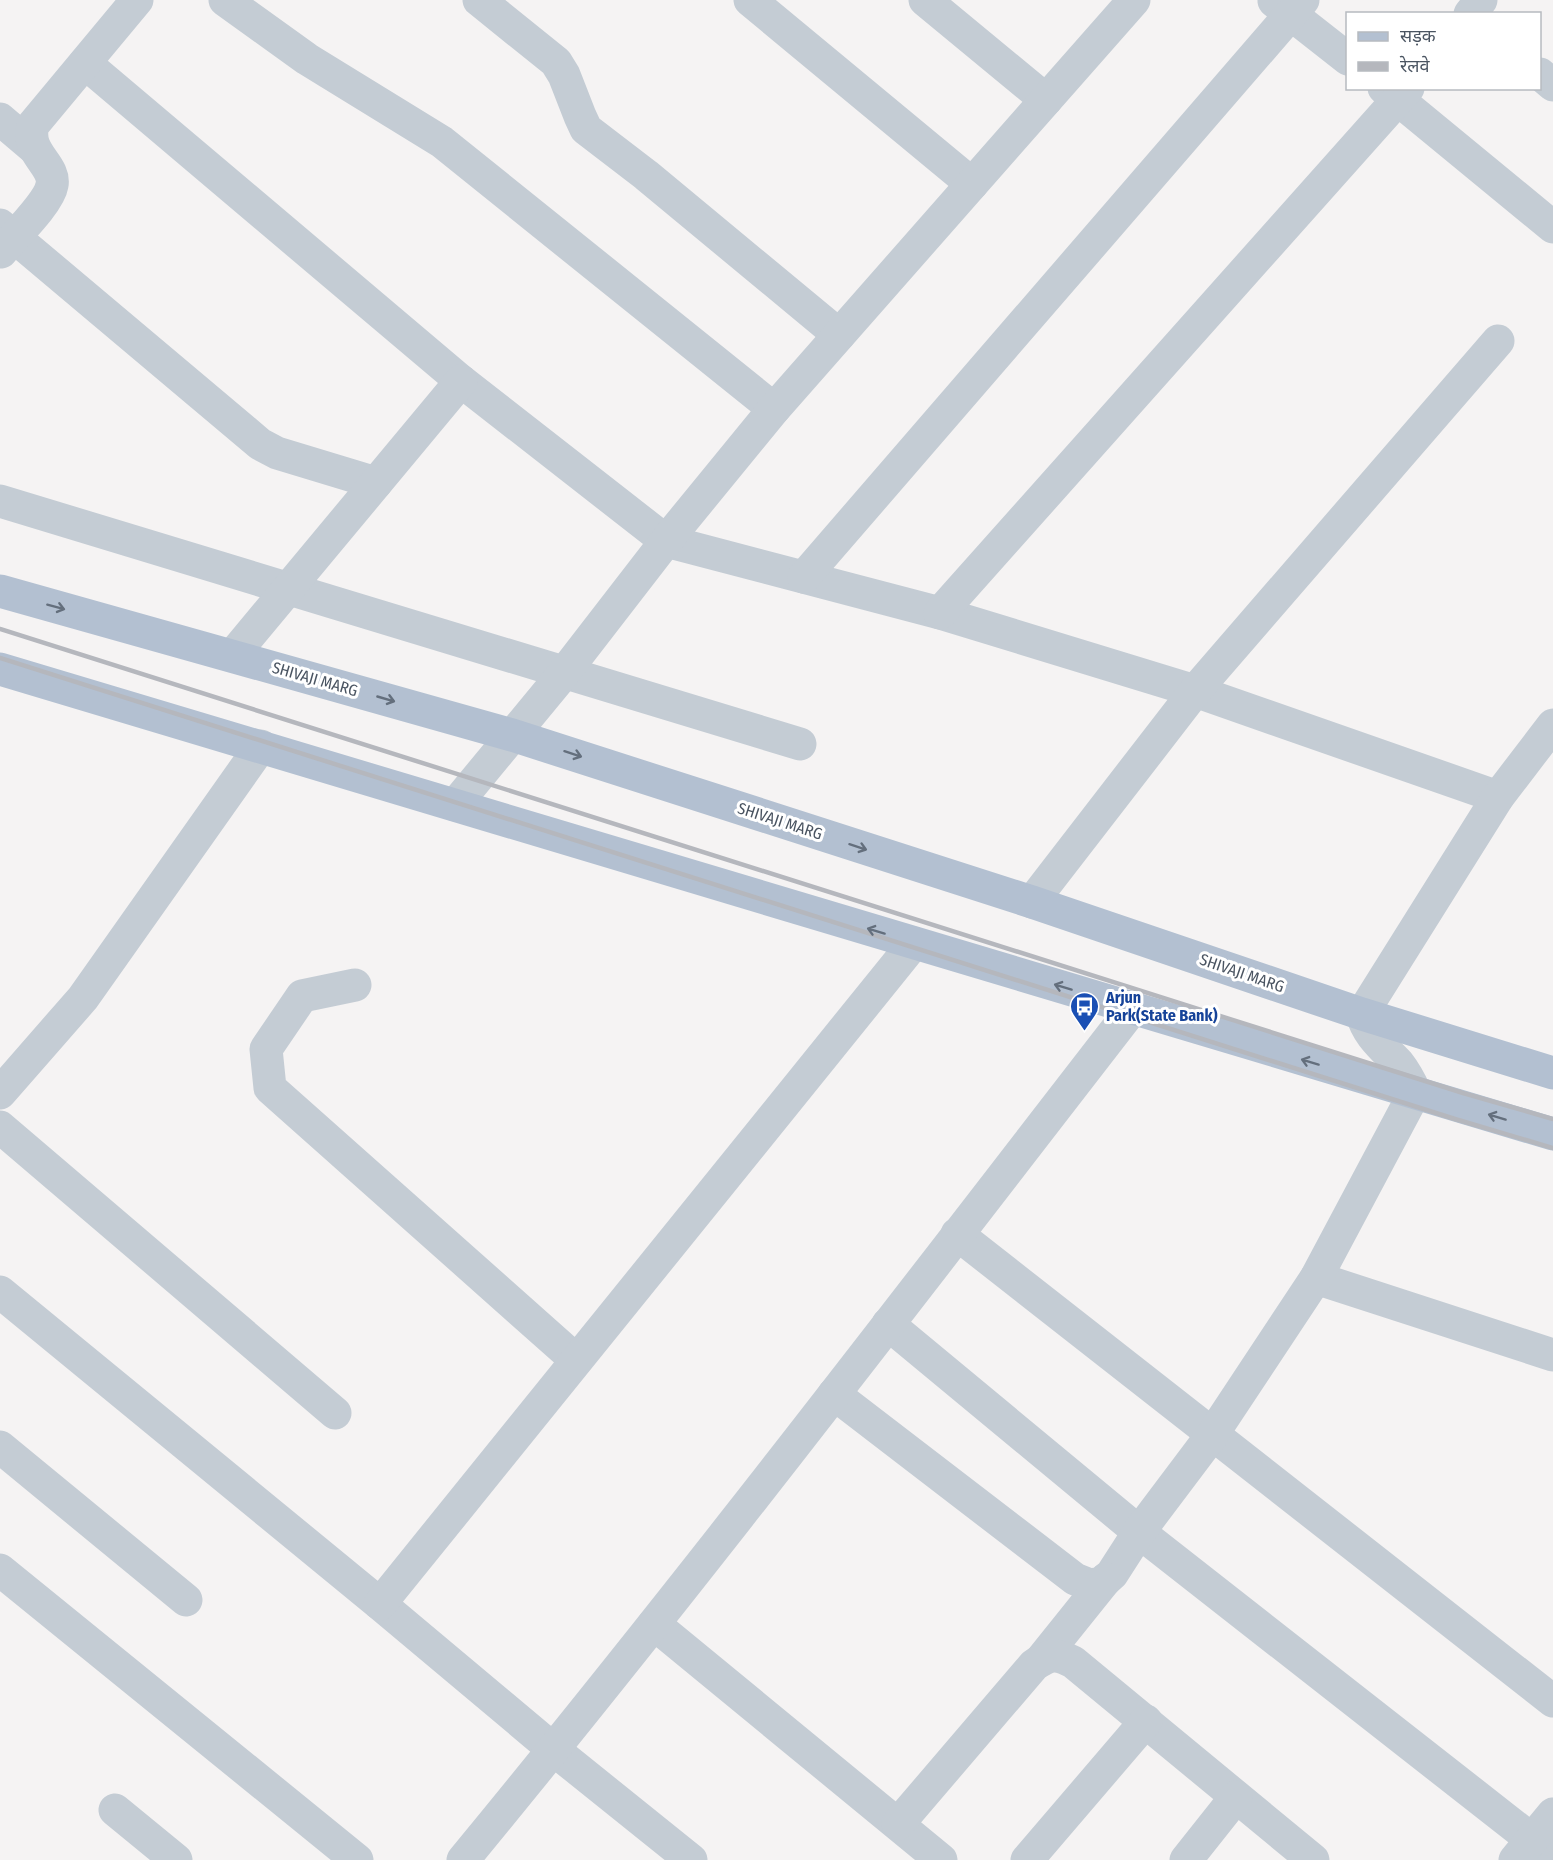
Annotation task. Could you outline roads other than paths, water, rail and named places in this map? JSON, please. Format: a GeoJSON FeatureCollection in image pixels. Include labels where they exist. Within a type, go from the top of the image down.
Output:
{"type":"FeatureCollection","features":[{"type":"Feature","properties":{"kind":"main road","name":"SHIVAJI MARG"},"geometry":{"type":"LineString","coordinates":[[0,591],[513,735],[1032,903],[1362,1014],[1553,1074]]}},
{"type":"Feature","properties":{"kind":"main road"},"geometry":{"type":"LineString","coordinates":[[0,669],[1553,1134]]}},
{"type":"Feature","properties":{"kind":"street"},"geometry":{"type":"LineString","coordinates":[[34,147],[30,135],[33,125],[137,0]]}},
{"type":"Feature","properties":{"kind":"street"},"geometry":{"type":"LineString","coordinates":[[225,0],[307,59],[442,142],[774,409]]}},
{"type":"Feature","properties":{"kind":"street"},"geometry":{"type":"LineString","coordinates":[[479,0],[556,62],[564,75],[586,129],[646,175],[838,334]]}},
{"type":"Feature","properties":{"kind":"street"},"geometry":{"type":"LineString","coordinates":[[750,0],[972,184]]}},
{"type":"Feature","properties":{"kind":"street"},"geometry":{"type":"LineString","coordinates":[[925,0],[1046,100]]}},
{"type":"Feature","properties":{"kind":"street"},"geometry":{"type":"LineString","coordinates":[[455,805],[564,673],[666,541],[774,409],[1134,0]]}},
{"type":"Feature","properties":{"kind":"street"},"geometry":{"type":"LineString","coordinates":[[1472,12],[1481,0]]}},
{"type":"Feature","properties":{"kind":"street"},"geometry":{"type":"LineString","coordinates":[[804,577],[1289,4],[1346,58]]}},
{"type":"Feature","properties":{"kind":"street"},"geometry":{"type":"LineString","coordinates":[[85,63],[461,381],[666,541],[939,613],[1195,691],[1498,797]]}},
{"type":"Feature","properties":{"kind":"street"},"geometry":{"type":"LineString","coordinates":[[1541,76],[1553,85]]}},
{"type":"Feature","properties":{"kind":"street"},"geometry":{"type":"LineString","coordinates":[[939,613],[1396,92],[1553,227]]}},
{"type":"Feature","properties":{"kind":"street"},"geometry":{"type":"LineString","coordinates":[[0,118],[34,147],[47,166],[53,182],[48,196],[4,238],[260,444],[277,453],[376,483]]}},
{"type":"Feature","properties":{"kind":"street"},"geometry":{"type":"LineString","coordinates":[[1032,903],[1195,691],[1498,341]]}},
{"type":"Feature","properties":{"kind":"street"},"geometry":{"type":"LineString","coordinates":[[233,656],[461,381]]}},
{"type":"Feature","properties":{"kind":"street"},"geometry":{"type":"LineString","coordinates":[[0,501],[800,744]]}},
{"type":"Feature","properties":{"kind":"street"},"geometry":{"type":"LineString","coordinates":[[834,1394],[1075,1579],[1090,1585],[1102,1583],[1112,1574],[1139,1532],[1212,1435],[1316,1278],[1415,1092],[1408,1078],[1365,1025],[1362,1014],[1498,797],[1553,725]]}},
{"type":"Feature","properties":{"kind":"street"},"geometry":{"type":"LineString","coordinates":[[0,1093],[83,998],[261,746]]}},
{"type":"Feature","properties":{"kind":"street"},"geometry":{"type":"LineString","coordinates":[[380,1604],[914,943]]}},
{"type":"Feature","properties":{"kind":"street"},"geometry":{"type":"LineString","coordinates":[[355,986],[302,996],[266,1049],[270,1088],[576,1360]]}},
{"type":"Feature","properties":{"kind":"street"},"geometry":{"type":"LineString","coordinates":[[463,1860],[654,1624],[1133,1008]]}},
{"type":"Feature","properties":{"kind":"street"},"geometry":{"type":"LineString","coordinates":[[0,1127],[335,1413]]}},
{"type":"Feature","properties":{"kind":"street"},"geometry":{"type":"LineString","coordinates":[[957,1234],[1553,1701]]}},
{"type":"Feature","properties":{"kind":"street"},"geometry":{"type":"LineString","coordinates":[[1316,1278],[1553,1355]]}},
{"type":"Feature","properties":{"kind":"street"},"geometry":{"type":"LineString","coordinates":[[0,1292],[554,1750],[691,1860]]}},
{"type":"Feature","properties":{"kind":"street"},"geometry":{"type":"LineString","coordinates":[[888,1324],[1533,1853],[1553,1814]]}},
{"type":"Feature","properties":{"kind":"street"},"geometry":{"type":"LineString","coordinates":[[0,1447],[186,1600]]}},
{"type":"Feature","properties":{"kind":"street"},"geometry":{"type":"LineString","coordinates":[[0,1570],[357,1860]]}},
{"type":"Feature","properties":{"kind":"street"},"geometry":{"type":"LineString","coordinates":[[1041,1660],[1106,1579]]}},
{"type":"Feature","properties":{"kind":"street"},"geometry":{"type":"LineString","coordinates":[[654,1624],[941,1860]]}},
{"type":"Feature","properties":{"kind":"street"},"geometry":{"type":"LineString","coordinates":[[898,1824],[1034,1665],[1047,1656],[1060,1656],[1073,1662],[1313,1860]]}},
{"type":"Feature","properties":{"kind":"street"},"geometry":{"type":"LineString","coordinates":[[1027,1860],[1146,1721]]}},
{"type":"Feature","properties":{"kind":"street"},"geometry":{"type":"LineString","coordinates":[[1186,1860],[1236,1797]]}},
{"type":"Feature","properties":{"kind":"street"},"geometry":{"type":"LineString","coordinates":[[115,1810],[176,1860]]}},
{"type":"Feature","properties":{"kind":"railway"},"geometry":{"type":"LineString","coordinates":[[0,629],[1463,1093],[1553,1119]]}},
{"type":"Feature","properties":{"kind":"railway"},"geometry":{"type":"LineString","coordinates":[[0,658],[1455,1119],[1553,1148]]}},
{"type":"Feature","properties":{"kind":"place","name":"Arjun Park(State Bank)"},"geometry":{"type":"Point","coordinates":[1085,1032]}}]}
